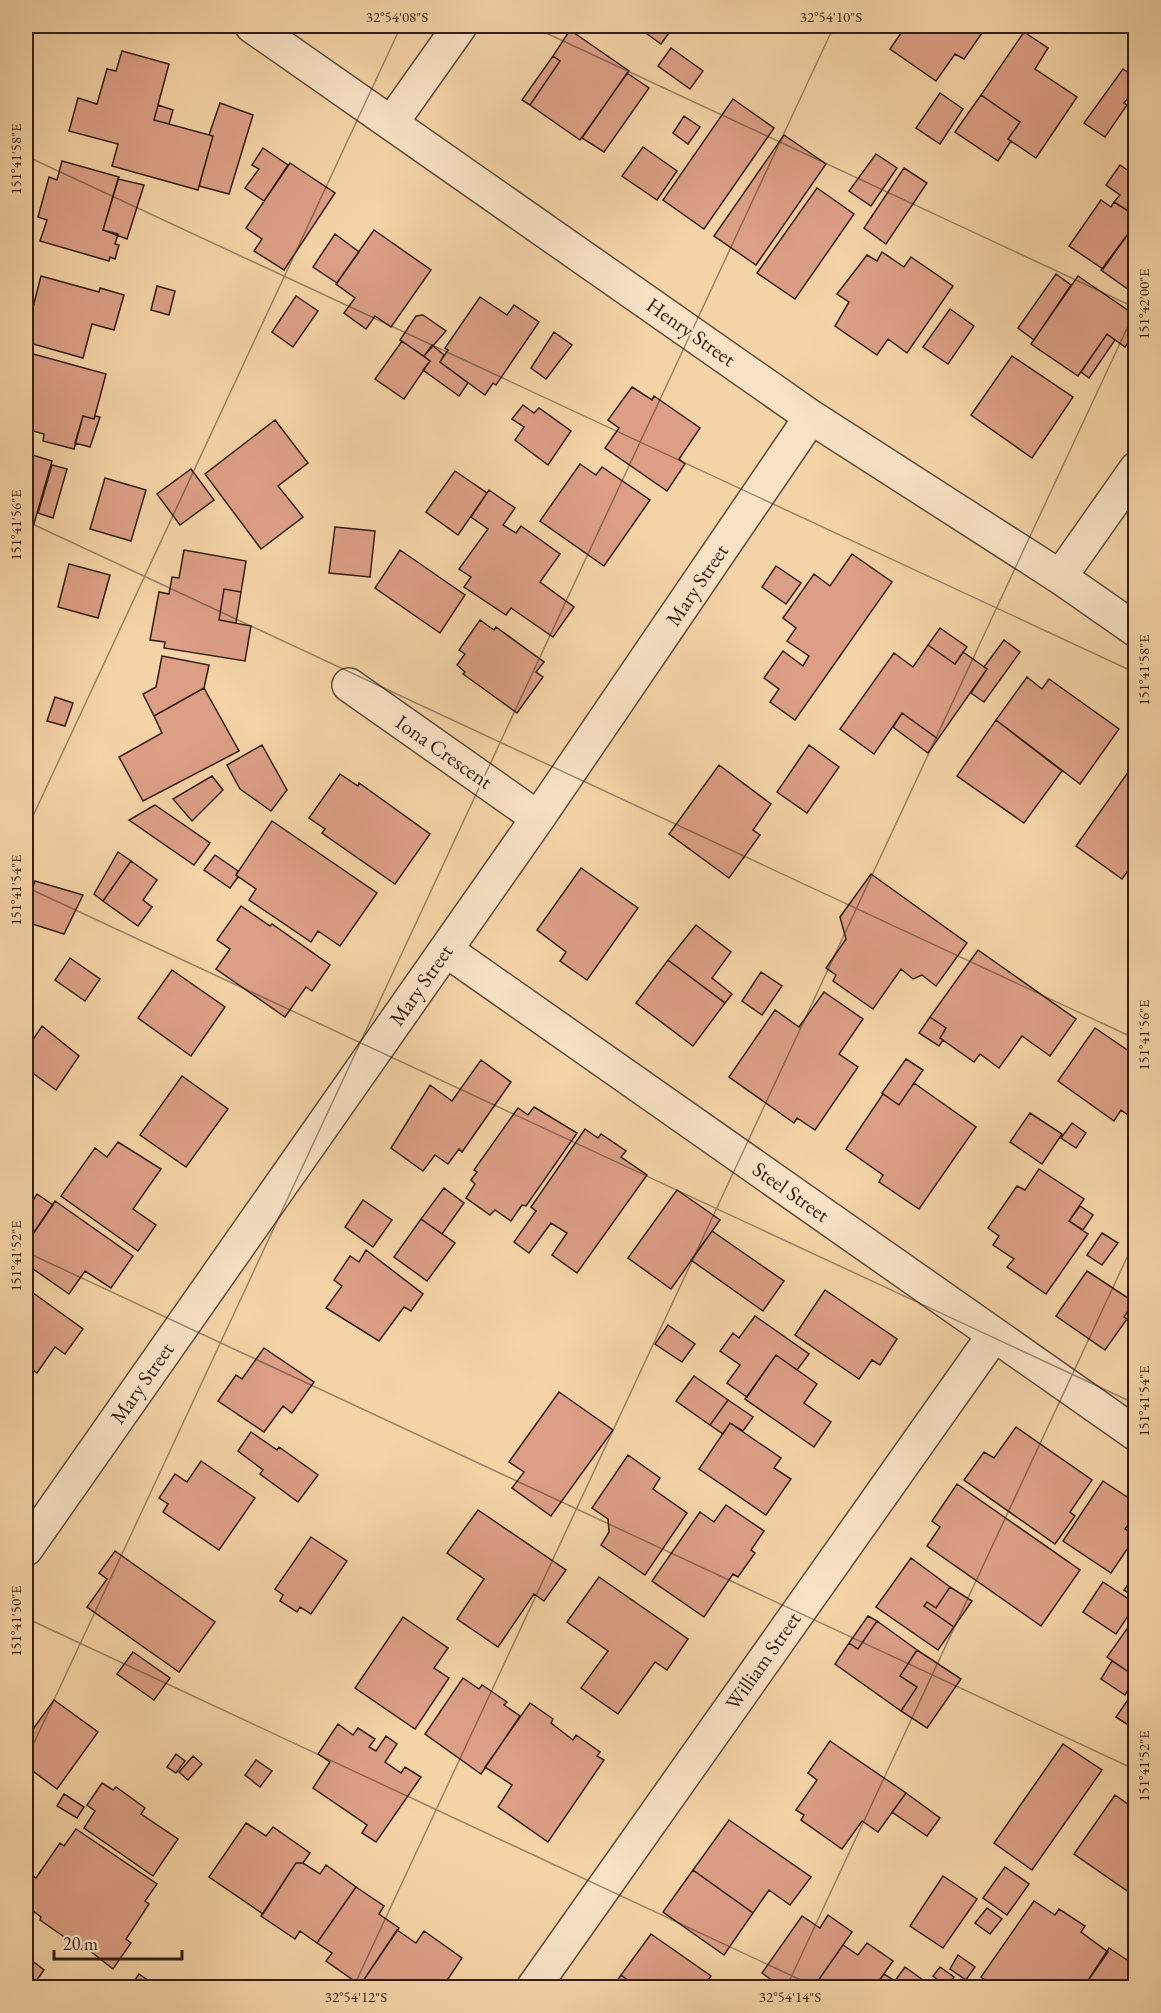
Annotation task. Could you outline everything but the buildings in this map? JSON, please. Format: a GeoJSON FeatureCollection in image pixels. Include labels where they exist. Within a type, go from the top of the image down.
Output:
{"type":"FeatureCollection","features":[{"type":"Feature","properties":{"kind":"street","name":"Henry Street"},"geometry":{"type":"LineString","coordinates":[[252,26],[811,417],[1060,577],[1136,630]]}},
{"type":"Feature","properties":{"kind":"street"},"geometry":{"type":"LineString","coordinates":[[392,122],[460,26]]}},
{"type":"Feature","properties":{"kind":"street","name":"Mary Street"},"geometry":{"type":"LineString","coordinates":[[26,1549],[538,818],[811,417]]}},
{"type":"Feature","properties":{"kind":"street"},"geometry":{"type":"LineString","coordinates":[[1060,577],[1136,469]]}},
{"type":"Feature","properties":{"kind":"street","name":"Iona Crescent"},"geometry":{"type":"LineString","coordinates":[[349,685],[538,818]]}},
{"type":"Feature","properties":{"kind":"street","name":"Steel Street"},"geometry":{"type":"LineString","coordinates":[[446,950],[1136,1434]]}},
{"type":"Feature","properties":{"kind":"street","name":"William Street"},"geometry":{"type":"LineString","coordinates":[[533,1988],[994,1335]]}}]}
